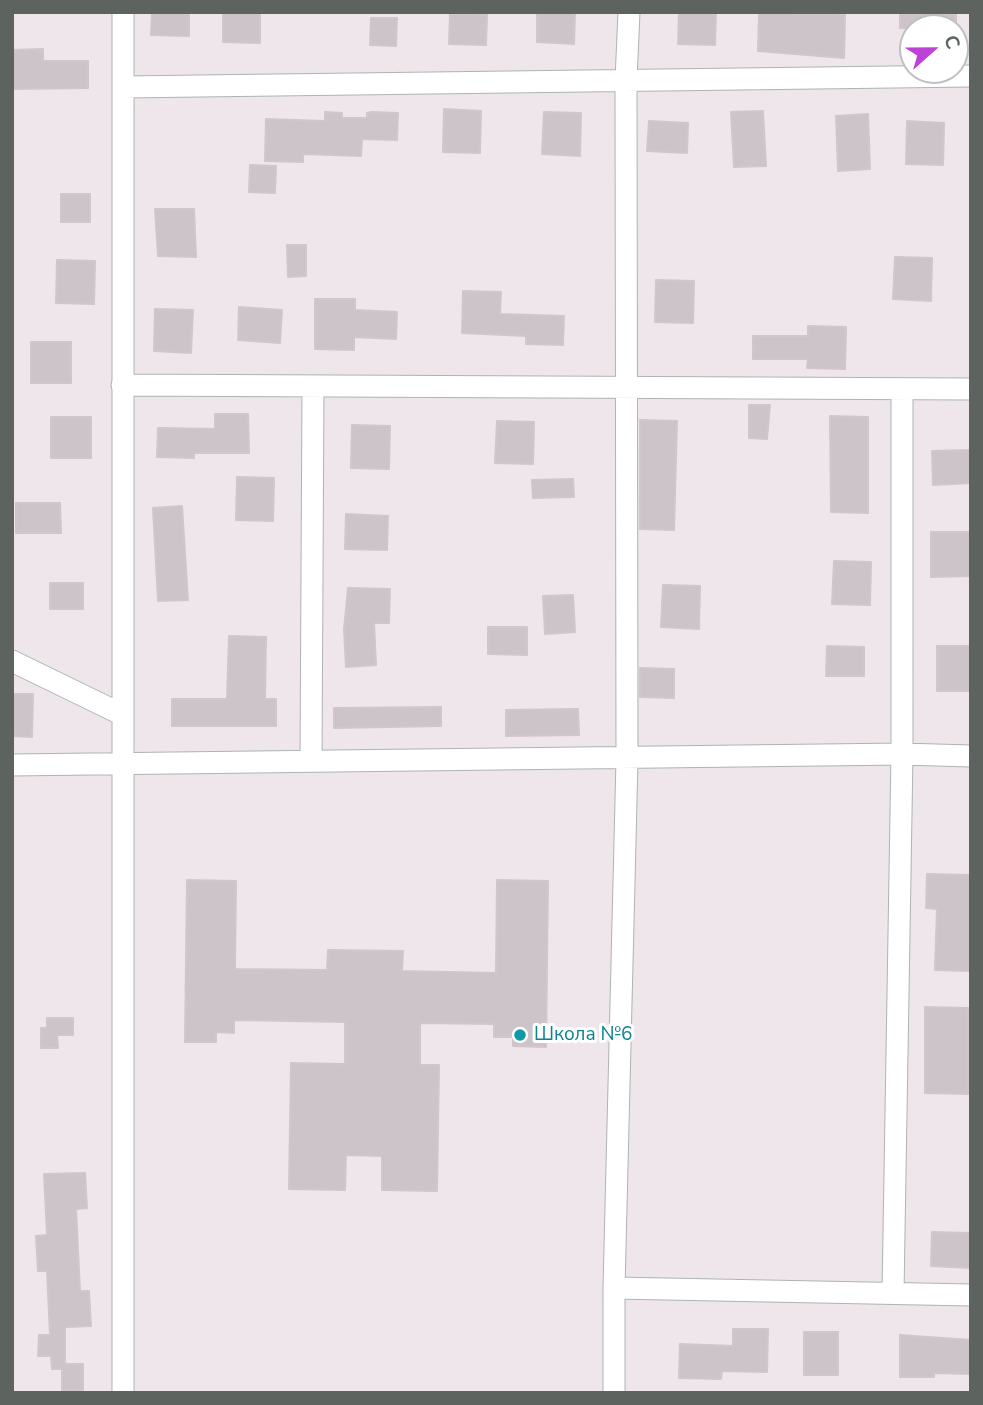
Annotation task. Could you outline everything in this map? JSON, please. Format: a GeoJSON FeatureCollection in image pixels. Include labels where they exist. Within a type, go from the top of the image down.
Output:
{"type":"FeatureCollection","features":[{"type":"Feature","properties":{"kind":"street"},"geometry":{"type":"LineString","coordinates":[[123,12],[121,763],[124,1393]]}},
{"type":"Feature","properties":{"kind":"street"},"geometry":{"type":"LineString","coordinates":[[614,1393],[614,1288],[627,760],[626,80],[629,12]]}},
{"type":"Feature","properties":{"kind":"street"},"geometry":{"type":"LineString","coordinates":[[123,87],[971,76]]}},
{"type":"Feature","properties":{"kind":"street"},"geometry":{"type":"LineString","coordinates":[[122,385],[971,389]]}},
{"type":"Feature","properties":{"kind":"street"},"geometry":{"type":"LineString","coordinates":[[311,761],[313,386]]}},
{"type":"Feature","properties":{"kind":"street"},"geometry":{"type":"LineString","coordinates":[[893,1293],[902,754],[902,389]]}},
{"type":"Feature","properties":{"kind":"street"},"geometry":{"type":"LineString","coordinates":[[12,661],[123,715]]}},
{"type":"Feature","properties":{"kind":"street"},"geometry":{"type":"LineString","coordinates":[[12,765],[627,760],[902,754],[971,756]]}},
{"type":"Feature","properties":{"kind":"street"},"geometry":{"type":"LineString","coordinates":[[614,1288],[971,1295]]}},
{"type":"Feature","properties":{"kind":"building"},"geometry":{"type":"Polygon","coordinates":[[[152,12],[189,12],[189,36],[151,35],[152,12]]]}},
{"type":"Feature","properties":{"kind":"building"},"geometry":{"type":"Polygon","coordinates":[[[223,12],[260,13],[260,43],[223,42],[223,12]]]}},
{"type":"Feature","properties":{"kind":"building"},"geometry":{"type":"Polygon","coordinates":[[[537,12],[575,12],[574,44],[537,42],[537,12]]]}},
{"type":"Feature","properties":{"kind":"building"},"geometry":{"type":"Polygon","coordinates":[[[679,12],[716,12],[715,45],[678,44],[679,12]]]}},
{"type":"Feature","properties":{"kind":"building"},"geometry":{"type":"Polygon","coordinates":[[[759,12],[845,15],[844,58],[758,51],[759,12]]]}},
{"type":"Feature","properties":{"kind":"building"},"geometry":{"type":"Polygon","coordinates":[[[450,14],[487,15],[486,45],[449,44],[450,14]]]}},
{"type":"Feature","properties":{"kind":"building"},"geometry":{"type":"Polygon","coordinates":[[[371,18],[397,18],[396,46],[370,45],[371,18]]]}},
{"type":"Feature","properties":{"kind":"building"},"geometry":{"type":"Polygon","coordinates":[[[43,49],[43,61],[88,61],[88,88],[12,89],[12,50],[43,49]]]}},
{"type":"Feature","properties":{"kind":"building"},"geometry":{"type":"Polygon","coordinates":[[[444,109],[481,111],[480,153],[443,152],[444,109]]]}},
{"type":"Feature","properties":{"kind":"building"},"geometry":{"type":"Polygon","coordinates":[[[763,111],[766,166],[734,167],[731,112],[763,111]]]}},
{"type":"Feature","properties":{"kind":"building"},"geometry":{"type":"Polygon","coordinates":[[[325,112],[342,113],[342,118],[367,118],[367,113],[372,112],[398,113],[397,140],[362,139],[361,156],[303,154],[303,162],[265,161],[266,119],[325,121],[325,112]]]}},
{"type":"Feature","properties":{"kind":"building"},"geometry":{"type":"Polygon","coordinates":[[[544,112],[581,113],[580,156],[542,154],[544,112]]]}},
{"type":"Feature","properties":{"kind":"building"},"geometry":{"type":"Polygon","coordinates":[[[868,114],[870,169],[838,171],[836,116],[868,114]]]}},
{"type":"Feature","properties":{"kind":"building"},"geometry":{"type":"Polygon","coordinates":[[[649,121],[688,123],[687,153],[647,151],[649,121]]]}},
{"type":"Feature","properties":{"kind":"building"},"geometry":{"type":"Polygon","coordinates":[[[907,121],[944,123],[943,165],[906,164],[907,121]]]}},
{"type":"Feature","properties":{"kind":"building"},"geometry":{"type":"Polygon","coordinates":[[[250,165],[276,166],[275,193],[249,192],[250,165]]]}},
{"type":"Feature","properties":{"kind":"building"},"geometry":{"type":"Polygon","coordinates":[[[61,194],[90,194],[90,222],[61,222],[61,194]]]}},
{"type":"Feature","properties":{"kind":"building"},"geometry":{"type":"Polygon","coordinates":[[[155,209],[194,209],[196,257],[158,256],[155,209]]]}},
{"type":"Feature","properties":{"kind":"building"},"geometry":{"type":"Polygon","coordinates":[[[287,245],[306,245],[306,276],[288,277],[287,245]]]}},
{"type":"Feature","properties":{"kind":"building"},"geometry":{"type":"Polygon","coordinates":[[[895,257],[932,258],[931,301],[893,299],[895,257]]]}},
{"type":"Feature","properties":{"kind":"building"},"geometry":{"type":"Polygon","coordinates":[[[57,260],[95,261],[94,304],[56,303],[57,260]]]}},
{"type":"Feature","properties":{"kind":"building"},"geometry":{"type":"Polygon","coordinates":[[[656,280],[694,281],[693,323],[655,322],[656,280]]]}},
{"type":"Feature","properties":{"kind":"building"},"geometry":{"type":"Polygon","coordinates":[[[463,291],[501,292],[500,314],[564,316],[563,345],[526,344],[526,336],[462,333],[463,291]]]}},
{"type":"Feature","properties":{"kind":"building"},"geometry":{"type":"Polygon","coordinates":[[[315,299],[355,299],[355,310],[397,312],[396,339],[354,337],[354,350],[315,349],[315,299]]]}},
{"type":"Feature","properties":{"kind":"building"},"geometry":{"type":"Polygon","coordinates":[[[239,307],[282,310],[280,343],[238,340],[239,307]]]}},
{"type":"Feature","properties":{"kind":"building"},"geometry":{"type":"Polygon","coordinates":[[[155,309],[193,310],[191,353],[154,351],[155,309]]]}},
{"type":"Feature","properties":{"kind":"building"},"geometry":{"type":"Polygon","coordinates":[[[808,326],[846,327],[845,369],[807,368],[808,359],[753,359],[753,336],[808,336],[808,326]]]}},
{"type":"Feature","properties":{"kind":"building"},"geometry":{"type":"Polygon","coordinates":[[[31,342],[71,342],[71,383],[31,383],[31,342]]]}},
{"type":"Feature","properties":{"kind":"building"},"geometry":{"type":"Polygon","coordinates":[[[749,405],[770,405],[767,439],[749,438],[749,405]]]}},
{"type":"Feature","properties":{"kind":"building"},"geometry":{"type":"Polygon","coordinates":[[[215,414],[248,414],[249,453],[194,453],[194,458],[157,457],[158,428],[215,429],[215,414]]]}},
{"type":"Feature","properties":{"kind":"building"},"geometry":{"type":"Polygon","coordinates":[[[830,416],[868,417],[868,513],[831,512],[830,416]]]}},
{"type":"Feature","properties":{"kind":"building"},"geometry":{"type":"Polygon","coordinates":[[[51,417],[91,417],[91,458],[51,458],[51,417]]]}},
{"type":"Feature","properties":{"kind":"building"},"geometry":{"type":"Polygon","coordinates":[[[640,420],[677,421],[674,530],[640,529],[640,420]]]}},
{"type":"Feature","properties":{"kind":"building"},"geometry":{"type":"Polygon","coordinates":[[[497,421],[534,422],[533,464],[495,463],[497,421]]]}},
{"type":"Feature","properties":{"kind":"building"},"geometry":{"type":"Polygon","coordinates":[[[352,425],[390,426],[389,469],[351,468],[352,425]]]}},
{"type":"Feature","properties":{"kind":"building"},"geometry":{"type":"Polygon","coordinates":[[[971,450],[971,483],[933,485],[932,451],[971,450]]]}},
{"type":"Feature","properties":{"kind":"building"},"geometry":{"type":"Polygon","coordinates":[[[237,477],[274,478],[273,521],[236,520],[237,477]]]}},
{"type":"Feature","properties":{"kind":"building"},"geometry":{"type":"Polygon","coordinates":[[[573,479],[574,497],[533,498],[532,480],[573,479]]]}},
{"type":"Feature","properties":{"kind":"building"},"geometry":{"type":"Polygon","coordinates":[[[16,503],[60,503],[61,533],[16,533],[16,503]]]}},
{"type":"Feature","properties":{"kind":"building"},"geometry":{"type":"Polygon","coordinates":[[[182,506],[188,600],[158,601],[153,508],[182,506]]]}},
{"type":"Feature","properties":{"kind":"building"},"geometry":{"type":"Polygon","coordinates":[[[346,514],[388,516],[387,550],[345,549],[346,514]]]}},
{"type":"Feature","properties":{"kind":"building"},"geometry":{"type":"Polygon","coordinates":[[[931,532],[971,532],[971,576],[931,577],[931,532]]]}},
{"type":"Feature","properties":{"kind":"building"},"geometry":{"type":"Polygon","coordinates":[[[834,561],[871,562],[870,605],[832,604],[834,561]]]}},
{"type":"Feature","properties":{"kind":"building"},"geometry":{"type":"Polygon","coordinates":[[[50,583],[83,583],[83,609],[50,609],[50,583]]]}},
{"type":"Feature","properties":{"kind":"building"},"geometry":{"type":"Polygon","coordinates":[[[663,585],[700,586],[699,629],[661,627],[663,585]]]}},
{"type":"Feature","properties":{"kind":"building"},"geometry":{"type":"Polygon","coordinates":[[[348,588],[390,589],[389,623],[374,623],[376,665],[346,667],[344,629],[348,588]]]}},
{"type":"Feature","properties":{"kind":"building"},"geometry":{"type":"Polygon","coordinates":[[[573,595],[575,632],[545,634],[543,596],[573,595]]]}},
{"type":"Feature","properties":{"kind":"building"},"geometry":{"type":"Polygon","coordinates":[[[488,627],[527,627],[527,655],[488,654],[488,627]]]}},
{"type":"Feature","properties":{"kind":"building"},"geometry":{"type":"Polygon","coordinates":[[[229,636],[266,637],[265,699],[276,699],[276,726],[172,726],[172,699],[227,699],[229,636]]]}},
{"type":"Feature","properties":{"kind":"building"},"geometry":{"type":"Polygon","coordinates":[[[827,646],[864,647],[864,676],[826,676],[827,646]]]}},
{"type":"Feature","properties":{"kind":"building"},"geometry":{"type":"Polygon","coordinates":[[[937,646],[971,646],[971,691],[937,691],[937,646]]]}},
{"type":"Feature","properties":{"kind":"building"},"geometry":{"type":"Polygon","coordinates":[[[640,668],[674,669],[674,698],[640,697],[640,668]]]}},
{"type":"Feature","properties":{"kind":"building"},"geometry":{"type":"Polygon","coordinates":[[[12,694],[33,694],[32,737],[12,736],[12,694]]]}},
{"type":"Feature","properties":{"kind":"building"},"geometry":{"type":"Polygon","coordinates":[[[441,707],[441,726],[334,728],[334,708],[441,707]]]}},
{"type":"Feature","properties":{"kind":"building"},"geometry":{"type":"Polygon","coordinates":[[[578,709],[579,735],[506,736],[506,710],[578,709]]]}},
{"type":"Feature","properties":{"kind":"building"},"geometry":{"type":"Polygon","coordinates":[[[927,874],[970,875],[971,971],[935,970],[937,909],[926,908],[927,874]]]}},
{"type":"Feature","properties":{"kind":"building","name":"Школа №6"},"geometry":{"type":"Polygon","coordinates":[[[187,880],[236,881],[235,969],[327,970],[328,950],[403,951],[402,971],[496,973],[497,880],[548,881],[546,1047],[513,1046],[513,1037],[494,1037],[494,1024],[420,1023],[420,1065],[439,1065],[437,1191],[382,1190],[382,1156],[346,1155],[345,1190],[289,1189],[291,1063],[345,1064],[345,1022],[234,1020],[234,1033],[216,1032],[216,1042],[185,1042],[187,880]]]}},
{"type":"Feature","properties":{"kind":"building"},"geometry":{"type":"Polygon","coordinates":[[[925,1007],[968,1008],[968,1094],[925,1093],[925,1007]]]}},
{"type":"Feature","properties":{"kind":"building"},"geometry":{"type":"Polygon","coordinates":[[[47,1018],[73,1018],[73,1035],[57,1035],[58,1048],[41,1048],[41,1028],[47,1028],[47,1018]]]}},
{"type":"Feature","properties":{"kind":"building"},"geometry":{"type":"Polygon","coordinates":[[[85,1173],[87,1208],[76,1209],[80,1291],[89,1291],[91,1326],[65,1327],[65,1364],[83,1364],[83,1390],[62,1390],[62,1369],[52,1369],[51,1356],[38,1356],[39,1335],[50,1335],[47,1271],[38,1271],[36,1236],[47,1235],[44,1174],[85,1173]]]}},
{"type":"Feature","properties":{"kind":"building"},"geometry":{"type":"Polygon","coordinates":[[[932,1232],[971,1233],[971,1268],[931,1266],[932,1232]]]}},
{"type":"Feature","properties":{"kind":"building"},"geometry":{"type":"Polygon","coordinates":[[[733,1329],[768,1329],[767,1372],[722,1371],[721,1379],[679,1378],[680,1344],[733,1346],[733,1329]]]}},
{"type":"Feature","properties":{"kind":"building"},"geometry":{"type":"Polygon","coordinates":[[[804,1332],[838,1332],[838,1375],[804,1375],[804,1332]]]}},
{"type":"Feature","properties":{"kind":"building"},"geometry":{"type":"Polygon","coordinates":[[[900,1335],[971,1340],[971,1374],[934,1373],[934,1377],[900,1377],[900,1335]]]}},
{"type":"Feature","properties":{"kind":"place","name":"Школа №6"},"geometry":{"type":"Point","coordinates":[520,1035]}}]}
